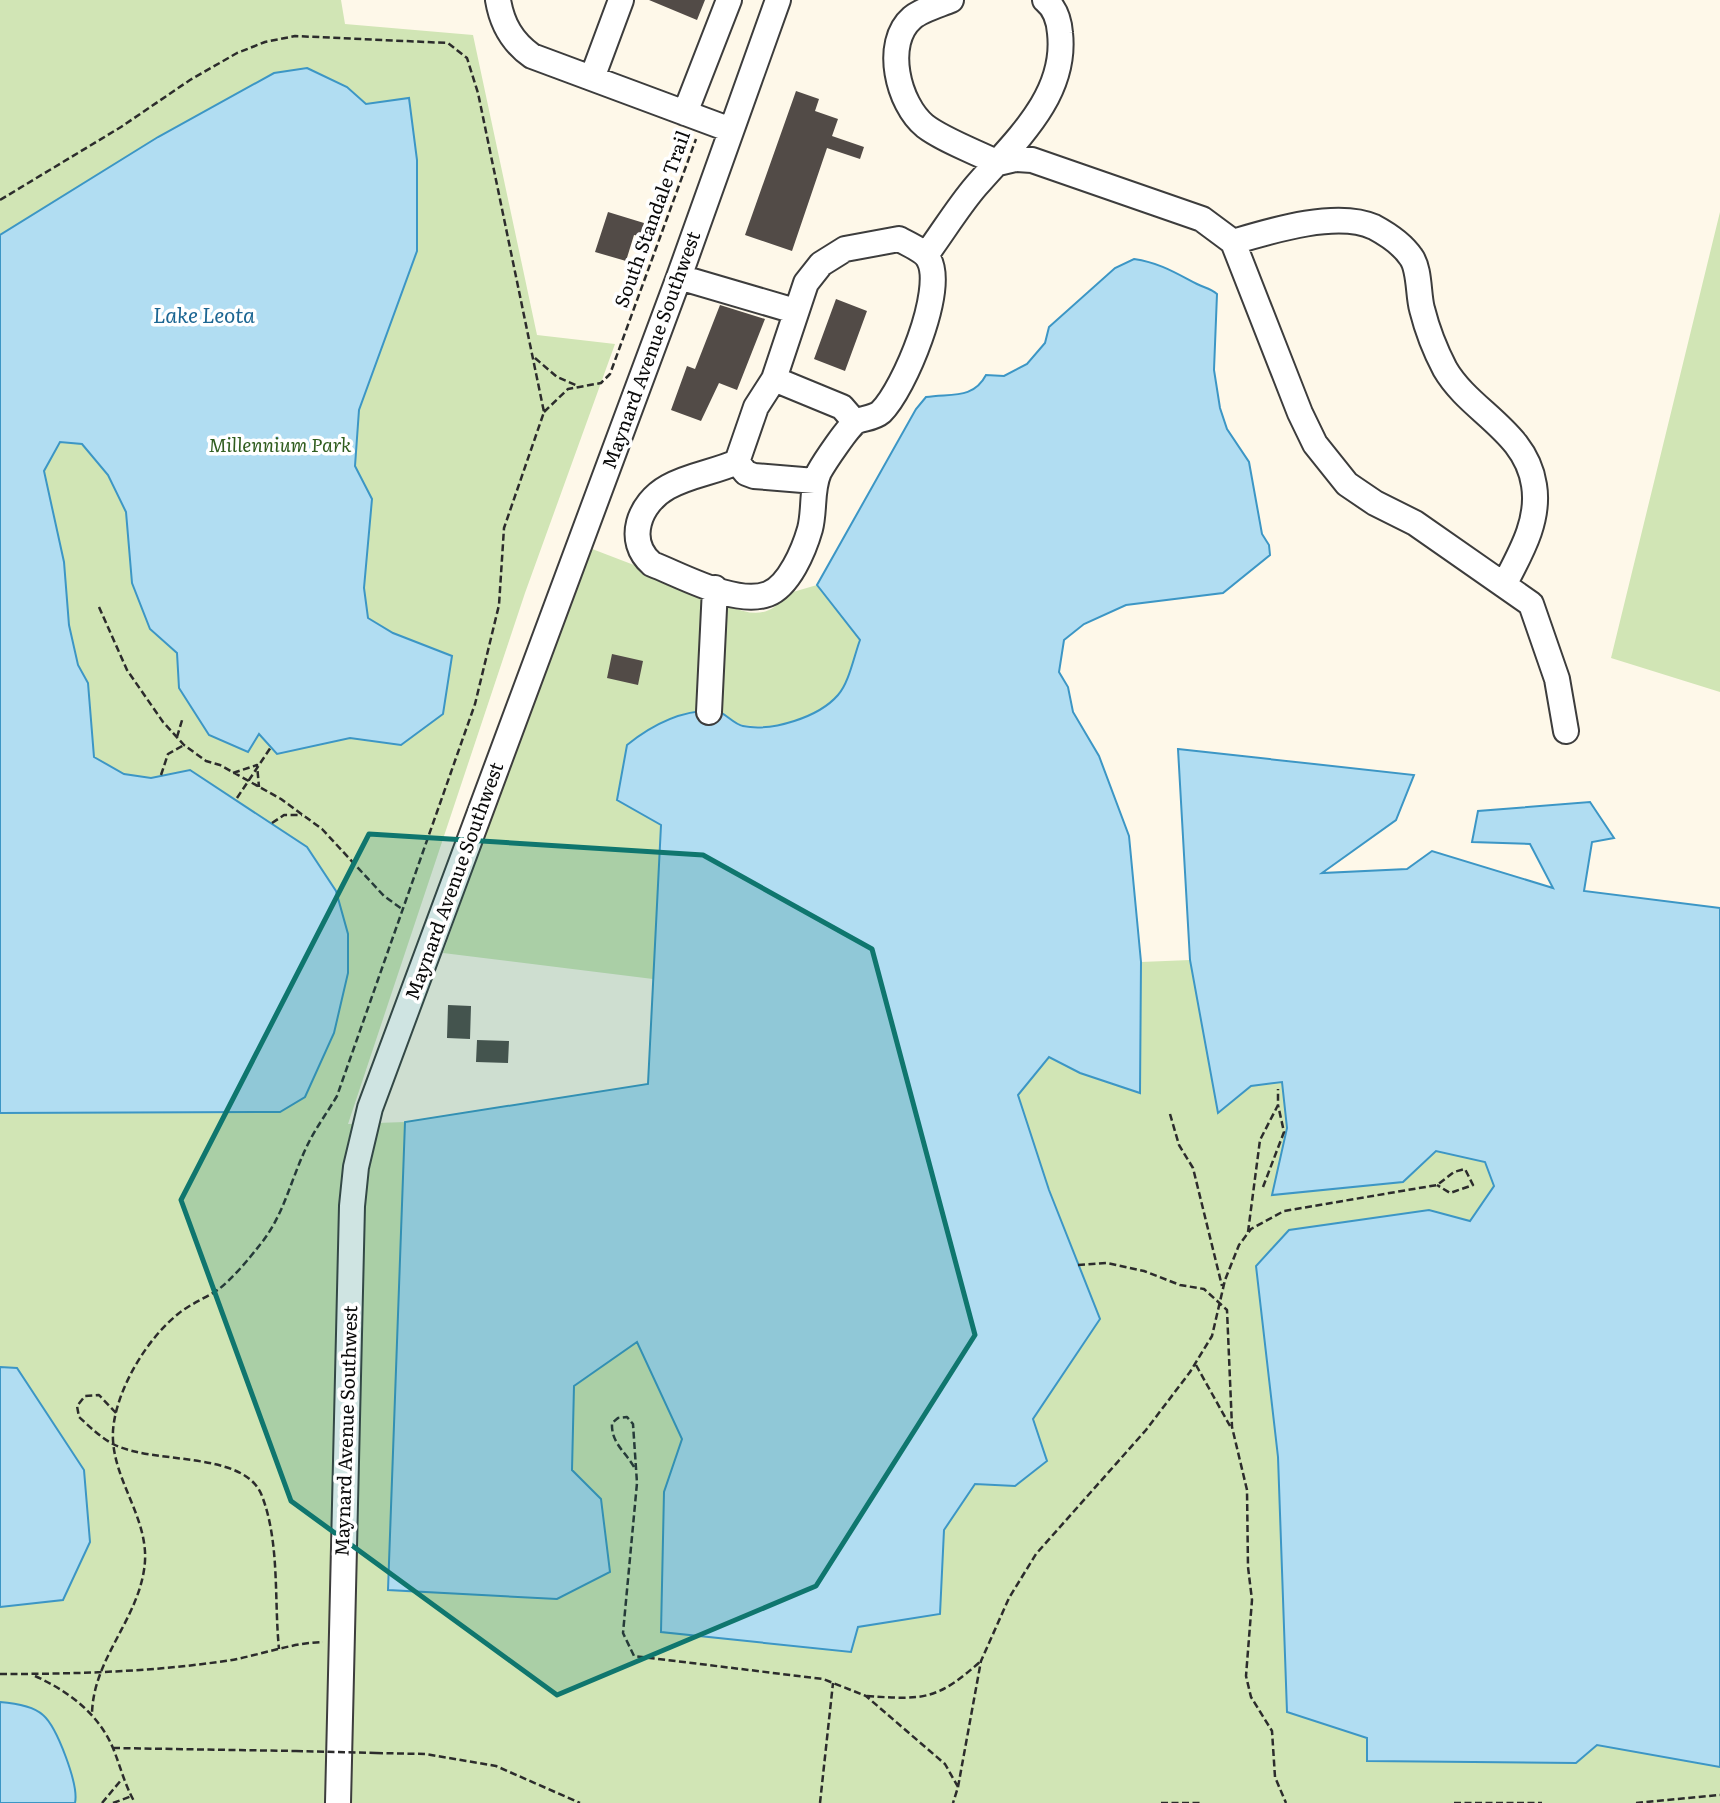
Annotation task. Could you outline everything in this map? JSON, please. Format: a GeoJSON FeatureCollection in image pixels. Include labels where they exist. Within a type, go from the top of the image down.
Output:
{"type":"FeatureCollection","features":[{"type":"Feature","properties":{"kind":"street"},"geometry":{"type":"LineString","coordinates":[[498,0],[501,17],[518,46],[532,56],[731,130]]}},
{"type":"Feature","properties":{"kind":"street"},"geometry":{"type":"LineString","coordinates":[[592,78],[621,0]]}},
{"type":"Feature","properties":{"kind":"street"},"geometry":{"type":"LineString","coordinates":[[694,116],[729,0]]}},
{"type":"Feature","properties":{"kind":"street","name":"Maynard Avenue Southwest"},"geometry":{"type":"LineString","coordinates":[[338,1803],[352,1206],[362,1143],[375,1095],[679,277],[778,0]]}},
{"type":"Feature","properties":{"kind":"street"},"geometry":{"type":"LineString","coordinates":[[951,0],[912,18],[898,37],[895,57],[902,86],[910,107],[925,126],[998,163],[1015,159],[1032,160],[1202,219],[1233,242],[1300,413],[1334,470],[1375,503],[1415,523],[1531,604],[1557,678],[1566,730]]}},
{"type":"Feature","properties":{"kind":"street"},"geometry":{"type":"LineString","coordinates":[[926,255],[975,188],[1044,106],[1056,81],[1062,53],[1059,22],[1051,5],[1045,0]]}},
{"type":"Feature","properties":{"kind":"street"},"geometry":{"type":"LineString","coordinates":[[1233,242],[1277,229],[1352,222],[1371,226],[1389,236],[1413,259],[1422,309],[1439,357],[1453,382],[1522,449],[1534,484],[1532,524],[1504,585]]}},
{"type":"Feature","properties":{"kind":"street"},"geometry":{"type":"LineString","coordinates":[[900,239],[926,255],[933,268],[932,279],[913,361],[880,413],[855,422],[821,467],[815,481],[810,529],[800,554],[782,584],[771,593],[759,597],[736,596],[652,564],[639,548],[637,527],[657,494],[669,486],[737,462],[756,407],[774,379],[806,283],[821,264],[845,249],[900,239]]}},
{"type":"Feature","properties":{"kind":"street"},"geometry":{"type":"LineString","coordinates":[[679,277],[795,311]]}},
{"type":"Feature","properties":{"kind":"street"},"geometry":{"type":"LineString","coordinates":[[774,379],[842,407],[855,422]]}},
{"type":"Feature","properties":{"kind":"street"},"geometry":{"type":"LineString","coordinates":[[737,462],[746,473],[754,476],[815,481]]}},
{"type":"Feature","properties":{"kind":"street"},"geometry":{"type":"LineString","coordinates":[[709,712],[715,589]]}},
{"type":"Feature","properties":{"kind":"path"},"geometry":{"type":"LineString","coordinates":[[0,200],[109,134],[190,80],[237,53],[265,42],[295,37],[444,42],[456,47],[470,63],[496,170],[544,412],[504,528],[499,605],[475,704],[456,765],[337,1096],[307,1146],[281,1214],[259,1247],[221,1287],[178,1314],[153,1339],[131,1375],[116,1413],[114,1445],[122,1479],[142,1524],[146,1557],[134,1605],[100,1671],[92,1714]]}},
{"type":"Feature","properties":{"kind":"path","name":"South Standale Trail"},"geometry":{"type":"LineString","coordinates":[[544,412],[561,394],[578,386],[601,383],[610,374],[694,116]]}},
{"type":"Feature","properties":{"kind":"path"},"geometry":{"type":"LineString","coordinates":[[535,358],[557,377],[578,386]]}},
{"type":"Feature","properties":{"kind":"path"},"geometry":{"type":"LineString","coordinates":[[99,607],[127,670],[184,745],[206,761],[259,787],[322,829],[384,896],[402,909]]}},
{"type":"Feature","properties":{"kind":"path"},"geometry":{"type":"LineString","coordinates":[[177,737],[184,717]]}},
{"type":"Feature","properties":{"kind":"path"},"geometry":{"type":"LineString","coordinates":[[161,775],[168,754],[184,745]]}},
{"type":"Feature","properties":{"kind":"path"},"geometry":{"type":"LineString","coordinates":[[237,798],[246,780],[271,747]]}},
{"type":"Feature","properties":{"kind":"path"},"geometry":{"type":"LineString","coordinates":[[233,773],[257,765]]}},
{"type":"Feature","properties":{"kind":"path"},"geometry":{"type":"LineString","coordinates":[[257,765],[259,787]]}},
{"type":"Feature","properties":{"kind":"path"},"geometry":{"type":"LineString","coordinates":[[272,823],[284,815],[302,815]]}},
{"type":"Feature","properties":{"kind":"path"},"geometry":{"type":"LineString","coordinates":[[1263,1187],[1284,1132],[1278,1105],[1278,1089]]}},
{"type":"Feature","properties":{"kind":"path"},"geometry":{"type":"LineString","coordinates":[[1248,1232],[1260,1140],[1278,1105]]}},
{"type":"Feature","properties":{"kind":"path"},"geometry":{"type":"LineString","coordinates":[[1170,1114],[1179,1145],[1193,1168],[1223,1289]]}},
{"type":"Feature","properties":{"kind":"path"},"geometry":{"type":"LineString","coordinates":[[953,1803],[981,1661],[1009,1598],[1036,1555],[1146,1430],[1195,1364],[1212,1336],[1223,1289],[1239,1245],[1248,1232],[1266,1218],[1284,1211],[1437,1185],[1454,1172],[1465,1169],[1473,1185],[1450,1193],[1437,1185]]}},
{"type":"Feature","properties":{"kind":"path"},"geometry":{"type":"LineString","coordinates":[[1078,1265],[1107,1263],[1144,1271],[1180,1285],[1204,1289],[1227,1310],[1232,1429],[1247,1490],[1252,1600],[1246,1676],[1251,1698],[1272,1731],[1275,1777],[1279,1792],[1286,1803]]}},
{"type":"Feature","properties":{"kind":"path"},"geometry":{"type":"LineString","coordinates":[[1195,1364],[1232,1429]]}},
{"type":"Feature","properties":{"kind":"path"},"geometry":{"type":"LineString","coordinates":[[116,1413],[99,1395],[85,1396],[77,1406],[79,1418],[114,1445],[169,1459],[221,1465],[250,1476],[263,1498],[270,1529],[279,1649]]}},
{"type":"Feature","properties":{"kind":"path"},"geometry":{"type":"LineString","coordinates":[[634,1467],[616,1443],[612,1431],[612,1423],[618,1418],[627,1418],[633,1424],[637,1483],[623,1633],[634,1657],[823,1679],[866,1696],[945,1763],[958,1787]]}},
{"type":"Feature","properties":{"kind":"path"},"geometry":{"type":"LineString","coordinates":[[0,1674],[166,1669],[256,1656],[310,1642],[340,1641]]}},
{"type":"Feature","properties":{"kind":"path"},"geometry":{"type":"LineString","coordinates":[[866,1696],[921,1698],[957,1683],[981,1661]]}},
{"type":"Feature","properties":{"kind":"path"},"geometry":{"type":"LineString","coordinates":[[32,1674],[55,1685],[92,1714],[113,1748],[122,1779],[135,1803]]}},
{"type":"Feature","properties":{"kind":"path"},"geometry":{"type":"LineString","coordinates":[[820,1803],[833,1683]]}},
{"type":"Feature","properties":{"kind":"path"},"geometry":{"type":"LineString","coordinates":[[113,1748],[425,1755],[496,1766],[580,1803]]}},
{"type":"Feature","properties":{"kind":"path"},"geometry":{"type":"LineString","coordinates":[[102,1803],[122,1779]]}},
{"type":"Feature","properties":{"kind":"path"},"geometry":{"type":"LineString","coordinates":[[1636,1803],[1720,1795]]}},
{"type":"Feature","properties":{"kind":"path"},"geometry":{"type":"LineString","coordinates":[[113,1803],[132,1796]]}},
{"type":"Feature","properties":{"kind":"path"},"geometry":{"type":"LineString","coordinates":[[1687,1803],[1692,1799]]}},
{"type":"Feature","properties":{"kind":"path"},"geometry":{"type":"LineString","coordinates":[[1161,1803],[1200,1803]]}},
{"type":"Feature","properties":{"kind":"path"},"geometry":{"type":"LineString","coordinates":[[1454,1803],[1542,1803]]}},
{"type":"Feature","properties":{"kind":"highlighted area"},"geometry":{"type":"Polygon","coordinates":[[[369,834],[703,855],[872,949],[975,1335],[816,1586],[557,1695],[291,1501],[181,1200],[369,834]]]}},
{"type":"Feature","properties":{"kind":"green space","name":"Millennium Park"},"geometry":{"type":"Polygon","coordinates":[[[0,0],[341,0],[345,24],[473,35],[537,335],[615,344],[525,593],[348,1124],[405,1122],[388,1590],[601,1499],[572,1470],[574,1386],[637,1341],[682,1439],[664,1492],[857,1627],[940,1614],[944,1530],[975,1483],[1015,1486],[1033,1419],[1100,1319],[1049,1190],[1018,1095],[1049,1057],[1080,1073],[1140,1093],[1141,962],[1190,960],[1218,1112],[1251,1086],[1283,1082],[1287,1128],[1272,1195],[1403,1182],[1436,1151],[1485,1162],[1494,1186],[1470,1221],[1429,1210],[1256,1266],[1278,1457],[1287,1712],[1367,1738],[1367,1760],[1597,1745],[1720,1767],[1720,1803],[0,1803],[0,0]]]}},
{"type":"Feature","properties":{"kind":"green space"},"geometry":{"type":"Polygon","coordinates":[[[1720,212],[1720,692],[1611,658],[1720,212]]]}},
{"type":"Feature","properties":{"kind":"green space"},"geometry":{"type":"Polygon","coordinates":[[[587,547],[749,612],[769,610],[786,594],[817,585],[860,640],[842,690],[815,713],[786,724],[771,726],[741,724],[728,720],[661,824],[653,979],[443,953],[587,547]]]}},
{"type":"Feature","properties":{"kind":"water","name":"Lake Leota"},"geometry":{"type":"Polygon","coordinates":[[[307,68],[347,87],[366,104],[409,98],[417,160],[417,251],[359,410],[355,466],[372,499],[364,588],[368,618],[393,633],[452,656],[443,714],[401,745],[350,738],[277,754],[259,734],[248,752],[209,735],[179,688],[177,653],[150,629],[132,583],[126,512],[108,475],[82,444],[60,442],[44,471],[64,562],[69,625],[78,665],[88,683],[94,757],[124,774],[151,778],[190,770],[307,847],[336,891],[348,934],[348,973],[334,1033],[305,1097],[280,1112],[0,1113],[0,235],[158,137],[274,73],[307,68]]]}},
{"type":"Feature","properties":{"kind":"water"},"geometry":{"type":"Polygon","coordinates":[[[1134,259],[1167,268],[1217,294],[1214,370],[1220,408],[1227,429],[1249,462],[1262,534],[1269,545],[1270,555],[1223,593],[1126,605],[1084,624],[1064,640],[1059,672],[1068,687],[1073,712],[1099,756],[1129,836],[1141,962],[1140,1093],[1080,1073],[1049,1057],[1018,1095],[1049,1190],[1100,1319],[1033,1419],[1047,1461],[1015,1486],[975,1484],[944,1530],[940,1614],[858,1627],[851,1652],[661,1632],[664,1492],[682,1439],[637,1342],[574,1386],[572,1470],[601,1499],[610,1572],[557,1599],[388,1590],[405,1122],[648,1084],[661,825],[617,800],[627,745],[657,725],[691,713],[716,711],[743,726],[767,727],[794,721],[830,703],[842,690],[860,640],[817,585],[916,409],[926,397],[968,392],[981,383],[986,375],[1004,376],[1027,364],[1045,343],[1049,327],[1115,268],[1134,259]]]}},
{"type":"Feature","properties":{"kind":"water"},"geometry":{"type":"Polygon","coordinates":[[[1178,749],[1414,775],[1396,820],[1322,873],[1407,869],[1432,851],[1553,888],[1530,844],[1472,842],[1478,811],[1590,802],[1614,838],[1592,842],[1584,891],[1720,908],[1720,1767],[1597,1745],[1576,1763],[1367,1761],[1367,1738],[1287,1712],[1278,1457],[1256,1266],[1289,1230],[1429,1210],[1470,1221],[1494,1186],[1485,1162],[1436,1151],[1403,1182],[1272,1195],[1287,1128],[1282,1082],[1251,1086],[1218,1113],[1190,960],[1178,749]]]}},
{"type":"Feature","properties":{"kind":"water"},"geometry":{"type":"Polygon","coordinates":[[[0,1367],[17,1368],[84,1470],[90,1542],[63,1600],[0,1607],[0,1367]]]}},
{"type":"Feature","properties":{"kind":"water"},"geometry":{"type":"Polygon","coordinates":[[[0,1702],[34,1709],[49,1721],[70,1770],[75,1803],[0,1803],[0,1702]]]}},
{"type":"Feature","properties":{"kind":"building"},"geometry":{"type":"Polygon","coordinates":[[[649,0],[705,0],[697,20],[649,0]]]}},
{"type":"Feature","properties":{"kind":"building"},"geometry":{"type":"Polygon","coordinates":[[[796,91],[819,99],[815,111],[838,119],[832,136],[864,147],[860,159],[827,148],[792,251],[745,235],[796,91]]]}},
{"type":"Feature","properties":{"kind":"building"},"geometry":{"type":"Polygon","coordinates":[[[608,212],[644,223],[640,236],[634,235],[626,261],[595,252],[608,212]]]}},
{"type":"Feature","properties":{"kind":"building"},"geometry":{"type":"Polygon","coordinates":[[[836,299],[867,311],[845,371],[814,359],[836,299]]]}},
{"type":"Feature","properties":{"kind":"building"},"geometry":{"type":"Polygon","coordinates":[[[720,305],[765,319],[737,390],[719,383],[701,421],[671,410],[687,366],[695,369],[720,305]]]}},
{"type":"Feature","properties":{"kind":"building"},"geometry":{"type":"Polygon","coordinates":[[[612,654],[643,661],[638,685],[607,678],[612,654]]]}},
{"type":"Feature","properties":{"kind":"building"},"geometry":{"type":"Polygon","coordinates":[[[448,1005],[471,1006],[470,1039],[447,1038],[448,1005]]]}},
{"type":"Feature","properties":{"kind":"building"},"geometry":{"type":"Polygon","coordinates":[[[477,1040],[509,1041],[508,1063],[476,1062],[477,1040]]]}}]}
